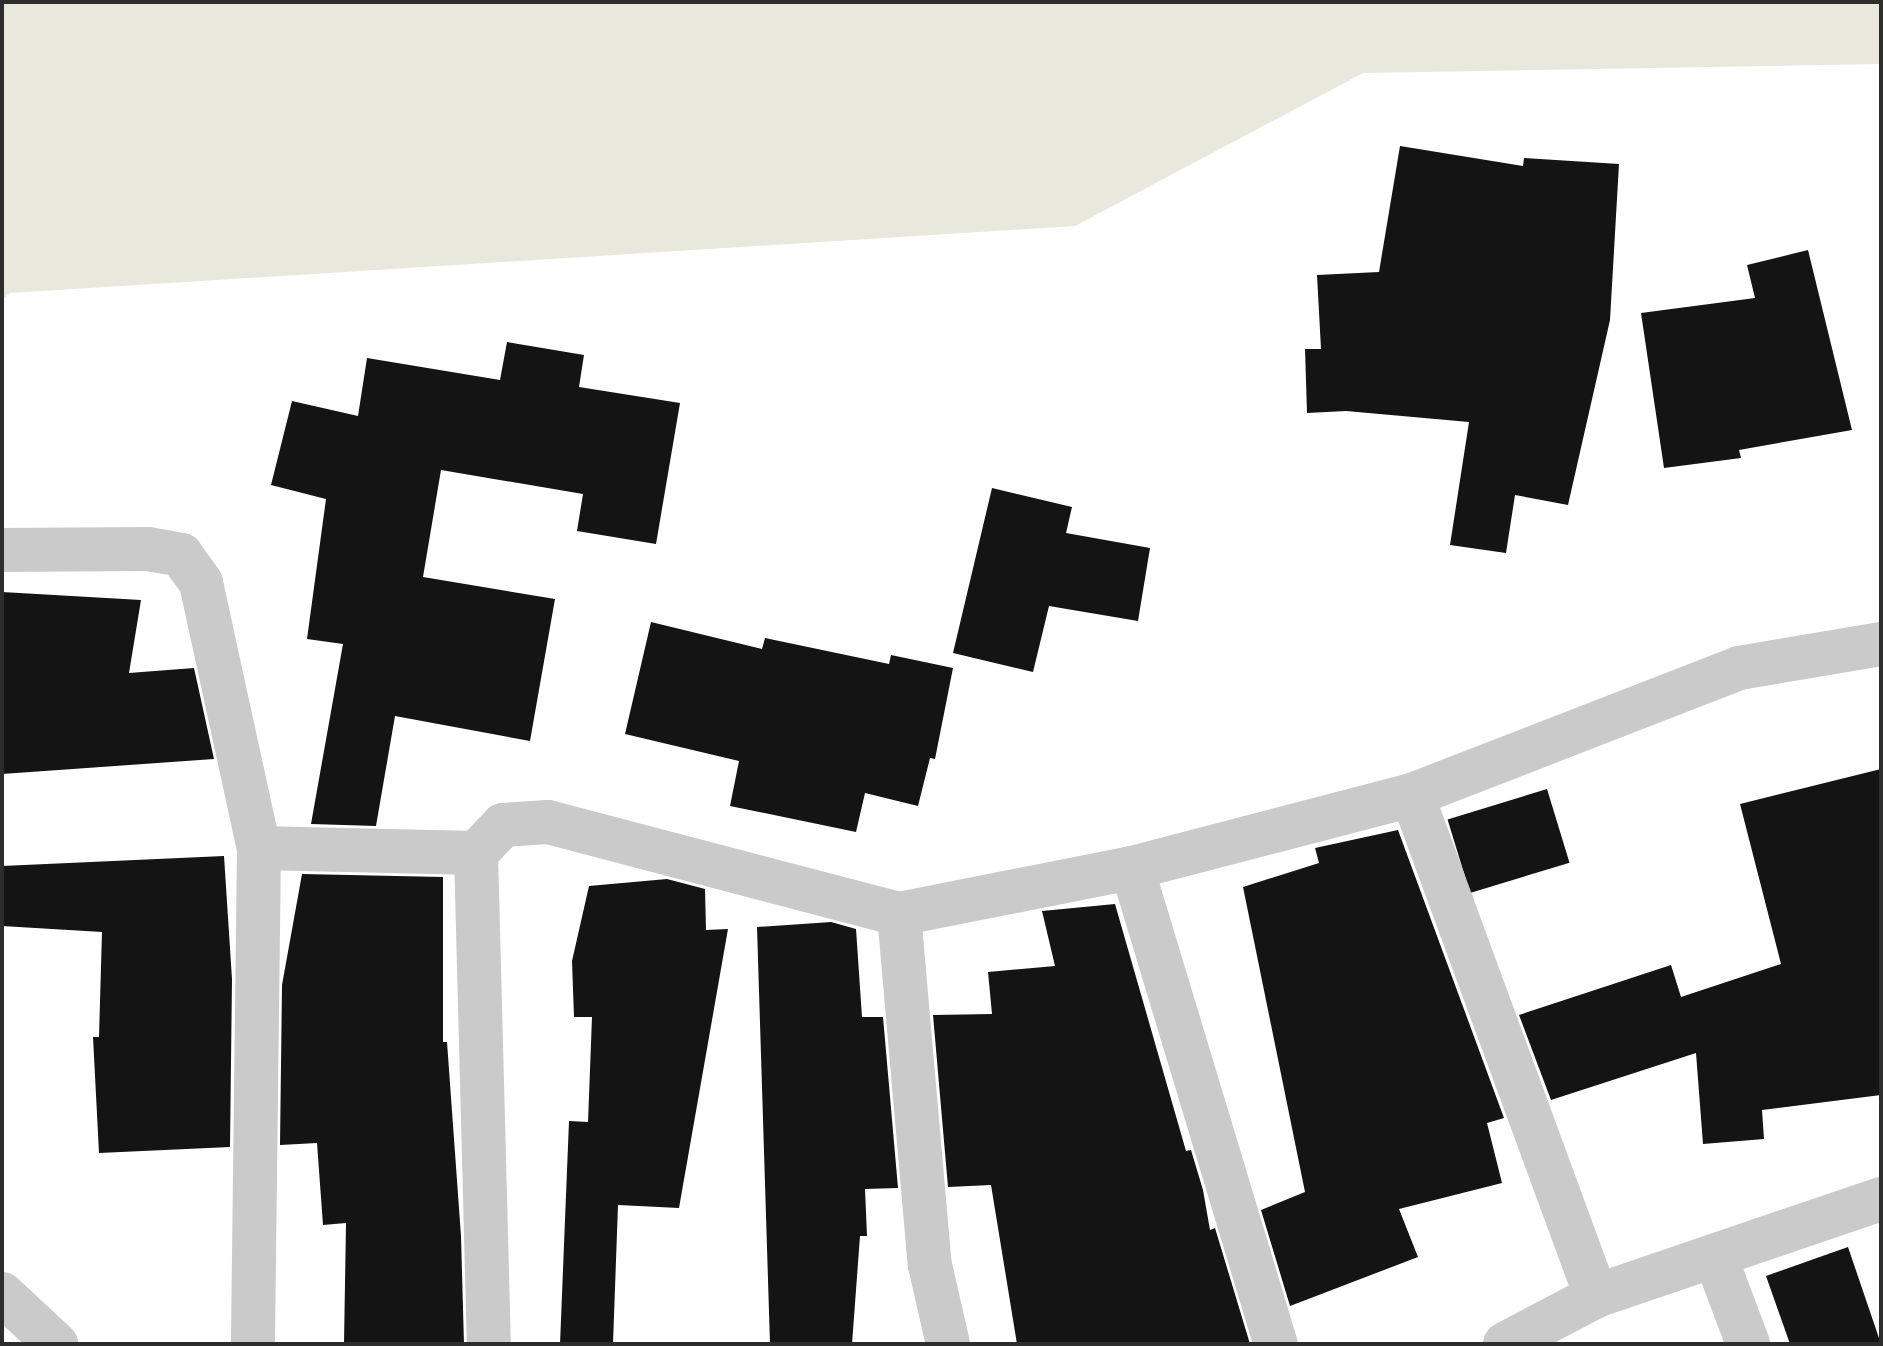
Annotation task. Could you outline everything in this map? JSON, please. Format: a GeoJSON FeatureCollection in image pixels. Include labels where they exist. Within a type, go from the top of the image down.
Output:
{"type":"FeatureCollection","features":[{"type":"Feature","properties":{"kind":"street"},"geometry":{"type":"LineString","coordinates":[[2,550],[148,549],[181,555],[201,583],[259,848],[253,1344]]}},
{"type":"Feature","properties":{"kind":"street"},"geometry":{"type":"LineString","coordinates":[[489,1344],[476,853],[503,825],[548,822],[899,914],[1132,868],[1412,795],[1739,668],[1881,644]]}},
{"type":"Feature","properties":{"kind":"street"},"geometry":{"type":"LineString","coordinates":[[1412,795],[1596,1296]]}},
{"type":"Feature","properties":{"kind":"street"},"geometry":{"type":"LineString","coordinates":[[259,848],[476,853]]}},
{"type":"Feature","properties":{"kind":"street"},"geometry":{"type":"LineString","coordinates":[[1132,868],[1276,1344]]}},
{"type":"Feature","properties":{"kind":"street"},"geometry":{"type":"LineString","coordinates":[[899,914],[930,1265],[948,1344]]}},
{"type":"Feature","properties":{"kind":"street"},"geometry":{"type":"LineString","coordinates":[[1505,1344],[1596,1296],[1881,1199]]}},
{"type":"Feature","properties":{"kind":"street"},"geometry":{"type":"LineString","coordinates":[[1715,1256],[1748,1344]]}},
{"type":"Feature","properties":{"kind":"street"},"geometry":{"type":"LineString","coordinates":[[2,1294],[56,1344]]}},
{"type":"Feature","properties":{"kind":"shaded area"},"geometry":{"type":"Polygon","coordinates":[[[2,2],[1881,2],[1881,64],[1363,73],[1075,226],[10,293],[2,300],[2,2]]]}},
{"type":"Feature","properties":{"kind":"building"},"geometry":{"type":"Polygon","coordinates":[[[1400,146],[1523,166],[1524,158],[1619,164],[1610,320],[1568,505],[1515,495],[1506,553],[1450,545],[1469,422],[1346,411],[1307,413],[1305,349],[1321,349],[1317,275],[1379,272],[1400,146]]]}},
{"type":"Feature","properties":{"kind":"building"},"geometry":{"type":"Polygon","coordinates":[[[1808,250],[1852,430],[1739,450],[1741,458],[1664,468],[1641,313],[1755,298],[1747,265],[1808,250]]]}},
{"type":"Feature","properties":{"kind":"building"},"geometry":{"type":"Polygon","coordinates":[[[507,342],[584,355],[579,387],[680,403],[656,544],[577,531],[583,494],[441,470],[423,577],[555,599],[530,741],[395,716],[376,826],[311,824],[343,644],[307,639],[326,499],[271,485],[292,401],[358,416],[367,358],[500,380],[507,342]]]}},
{"type":"Feature","properties":{"kind":"building"},"geometry":{"type":"Polygon","coordinates":[[[992,488],[1072,507],[1066,533],[1150,548],[1138,621],[1049,606],[1033,672],[953,653],[992,488]]]}},
{"type":"Feature","properties":{"kind":"building"},"geometry":{"type":"Polygon","coordinates":[[[2,592],[141,600],[129,673],[194,668],[214,759],[2,774],[2,592]]]}},
{"type":"Feature","properties":{"kind":"building"},"geometry":{"type":"Polygon","coordinates":[[[651,622],[762,649],[765,638],[889,664],[891,655],[953,668],[935,759],[930,758],[918,806],[865,793],[856,832],[730,806],[739,761],[625,734],[651,622]]]}},
{"type":"Feature","properties":{"kind":"building"},"geometry":{"type":"Polygon","coordinates":[[[1881,769],[1881,1095],[1762,1110],[1764,1139],[1703,1144],[1696,1053],[1551,1100],[1519,1015],[1671,965],[1681,997],[1781,964],[1740,804],[1881,769]]]}},
{"type":"Feature","properties":{"kind":"building"},"geometry":{"type":"Polygon","coordinates":[[[1547,789],[1570,863],[1470,893],[1448,819],[1547,789]]]}},
{"type":"Feature","properties":{"kind":"building"},"geometry":{"type":"Polygon","coordinates":[[[1398,830],[1504,1118],[1487,1123],[1502,1183],[1399,1209],[1418,1257],[1290,1306],[1261,1210],[1305,1192],[1243,887],[1319,863],[1315,848],[1398,830]]]}},
{"type":"Feature","properties":{"kind":"building"},"geometry":{"type":"Polygon","coordinates":[[[224,856],[232,979],[230,1147],[99,1153],[93,1037],[99,1037],[102,932],[2,926],[2,866],[224,856]]]}},
{"type":"Feature","properties":{"kind":"building"},"geometry":{"type":"Polygon","coordinates":[[[302,874],[443,877],[443,1042],[447,1042],[461,1236],[464,1344],[344,1344],[346,1223],[323,1225],[317,1143],[280,1145],[282,985],[302,874]]]}},
{"type":"Feature","properties":{"kind":"building"},"geometry":{"type":"Polygon","coordinates":[[[667,879],[705,889],[706,930],[728,929],[679,1208],[618,1205],[613,1344],[560,1344],[569,1121],[588,1122],[592,1017],[574,1017],[572,961],[589,886],[667,879]]]}},
{"type":"Feature","properties":{"kind":"building"},"geometry":{"type":"Polygon","coordinates":[[[1115,904],[1186,1151],[1191,1150],[1203,1190],[1210,1230],[1215,1228],[1250,1344],[1017,1344],[991,1185],[948,1187],[933,1015],[992,1014],[988,972],[1055,966],[1042,911],[1115,904]]]}},
{"type":"Feature","properties":{"kind":"building"},"geometry":{"type":"Polygon","coordinates":[[[831,922],[856,929],[862,1017],[883,1017],[898,1188],[865,1189],[867,1236],[860,1236],[852,1344],[770,1344],[757,927],[831,922]]]}},
{"type":"Feature","properties":{"kind":"building"},"geometry":{"type":"Polygon","coordinates":[[[1848,1247],[1881,1344],[1790,1344],[1766,1276],[1848,1247]]]}}]}
